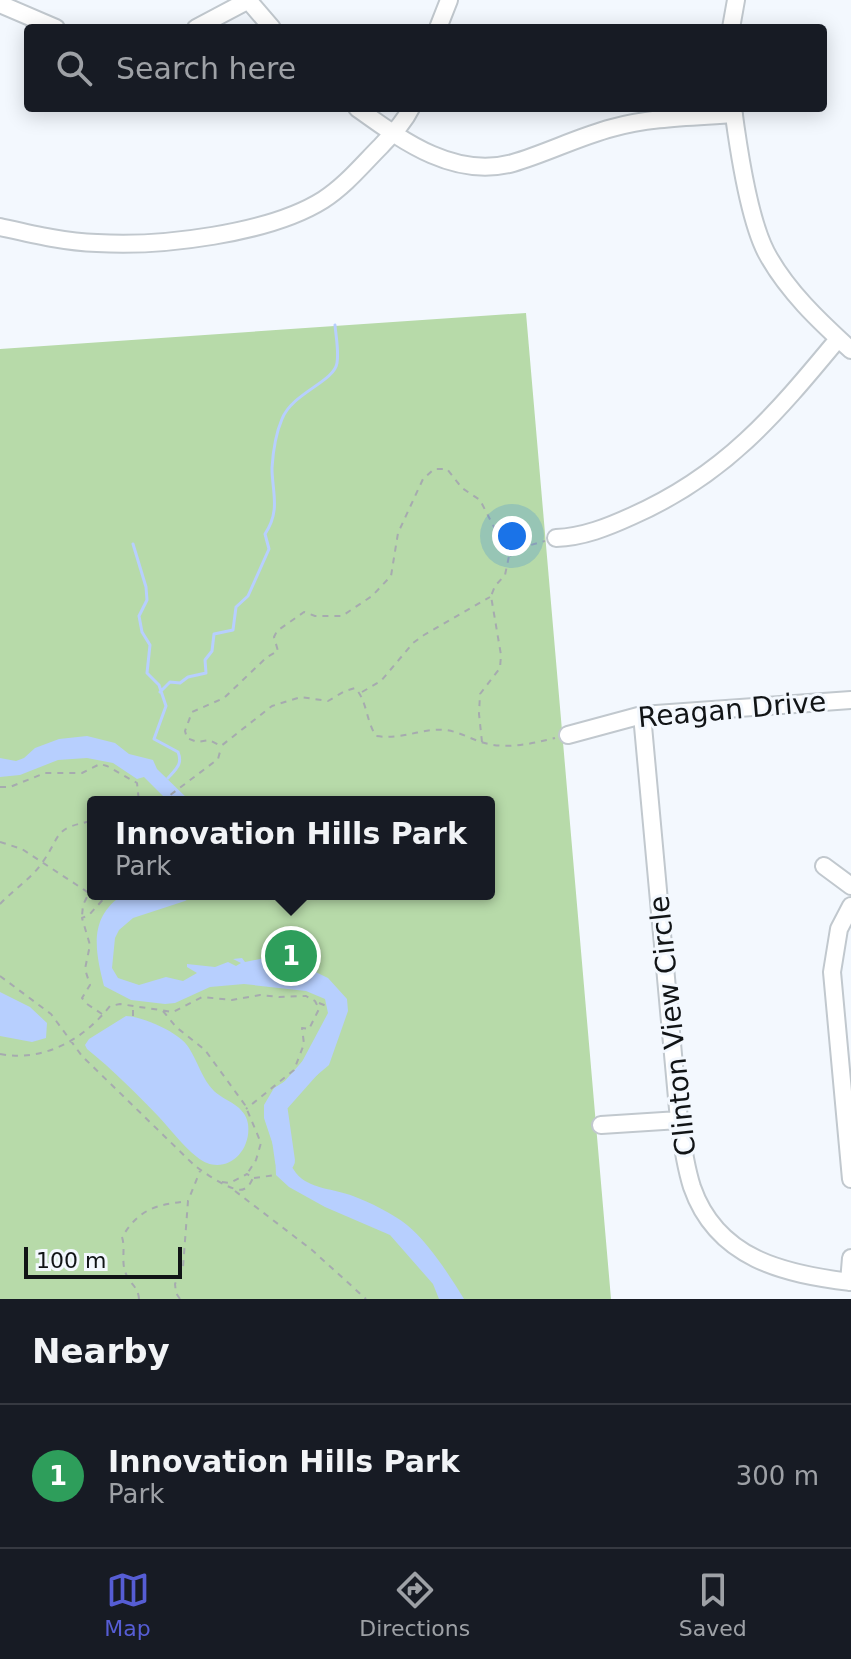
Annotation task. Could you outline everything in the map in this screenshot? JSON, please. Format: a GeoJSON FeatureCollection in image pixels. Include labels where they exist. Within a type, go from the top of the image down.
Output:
{"type":"FeatureCollection","features":[{"type":"Feature","properties":{"kind":"street"},"geometry":{"type":"LineString","coordinates":[[203,24],[248,0],[269,24]]}},
{"type":"Feature","properties":{"kind":"street"},"geometry":{"type":"LineString","coordinates":[[440,24],[449,0]]}},
{"type":"Feature","properties":{"kind":"street"},"geometry":{"type":"LineString","coordinates":[[732,24],[736,0]]}},
{"type":"Feature","properties":{"kind":"street"},"geometry":{"type":"LineString","coordinates":[[0,4],[47,24]]}},
{"type":"Feature","properties":{"kind":"street"},"geometry":{"type":"LineString","coordinates":[[362,112],[394,135],[442,159],[466,167],[513,163],[612,128],[649,119],[723,112]]}},
{"type":"Feature","properties":{"kind":"street"},"geometry":{"type":"LineString","coordinates":[[0,227],[68,240],[131,244],[238,230],[303,211],[324,199],[349,180],[394,135],[408,112]]}},
{"type":"Feature","properties":{"kind":"street"},"geometry":{"type":"LineString","coordinates":[[556,538],[573,538],[620,522],[663,501],[715,469],[845,344],[802,301],[766,251],[747,189],[734,112]]}},
{"type":"Feature","properties":{"kind":"street","name":"Reagan Drive"},"geometry":{"type":"LineString","coordinates":[[568,735],[642,715],[851,700]]}},
{"type":"Feature","properties":{"kind":"street","name":"Clinton View Circle"},"geometry":{"type":"LineString","coordinates":[[642,715],[679,1120],[686,1168],[693,1191],[714,1226],[747,1254],[785,1272],[850,1282]]}},
{"type":"Feature","properties":{"kind":"street"},"geometry":{"type":"LineString","coordinates":[[824,866],[851,886]]}},
{"type":"Feature","properties":{"kind":"street"},"geometry":{"type":"LineString","coordinates":[[851,906],[839,929],[832,972],[851,1179]]}},
{"type":"Feature","properties":{"kind":"street"},"geometry":{"type":"LineString","coordinates":[[601,1125],[679,1120]]}},
{"type":"Feature","properties":{"kind":"street"},"geometry":{"type":"LineString","coordinates":[[850,1282],[851,1258]]}},
{"type":"Feature","properties":{"kind":"path"},"geometry":{"type":"LineString","coordinates":[[221,746],[209,740],[197,742],[187,738],[185,731],[192,712],[224,698],[267,657],[278,651],[274,637],[277,631],[304,612],[315,616],[342,616],[372,596],[391,576],[398,533],[423,479],[434,469],[447,469],[462,488],[480,500],[509,556],[505,575],[491,596],[501,655],[500,668],[480,694],[482,742]]}},
{"type":"Feature","properties":{"kind":"path"},"geometry":{"type":"LineString","coordinates":[[509,556],[527,546],[556,538]]}},
{"type":"Feature","properties":{"kind":"path"},"geometry":{"type":"LineString","coordinates":[[360,693],[381,681],[413,643],[491,596]]}},
{"type":"Feature","properties":{"kind":"path"},"geometry":{"type":"LineString","coordinates":[[169,796],[218,759],[221,746],[272,706],[301,697],[328,701],[355,688],[360,693],[369,725],[376,736],[394,739],[430,730],[447,730],[482,742],[520,747],[568,735]]}},
{"type":"Feature","properties":{"kind":"path"},"geometry":{"type":"LineString","coordinates":[[0,787],[10,787],[45,773],[82,773],[100,764],[137,783],[138,796]]}},
{"type":"Feature","properties":{"kind":"path"},"geometry":{"type":"LineString","coordinates":[[0,904],[42,863],[56,836],[68,827],[87,822]]}},
{"type":"Feature","properties":{"kind":"path"},"geometry":{"type":"LineString","coordinates":[[0,842],[22,849],[87,892]]}},
{"type":"Feature","properties":{"kind":"path"},"geometry":{"type":"LineString","coordinates":[[87,897],[82,918],[90,945],[85,969],[90,985],[82,998],[103,1015]]}},
{"type":"Feature","properties":{"kind":"path"},"geometry":{"type":"LineString","coordinates":[[82,918],[103,900]]}},
{"type":"Feature","properties":{"kind":"path"},"geometry":{"type":"LineString","coordinates":[[0,976],[51,1014],[82,1056],[201,1170],[233,1189],[312,1250],[366,1299]]}},
{"type":"Feature","properties":{"kind":"path"},"geometry":{"type":"LineString","coordinates":[[0,1054],[17,1057],[62,1047],[95,1025],[110,1006],[173,1012],[202,997],[232,1000],[260,995],[306,996],[329,1007]]}},
{"type":"Feature","properties":{"kind":"path"},"geometry":{"type":"LineString","coordinates":[[246,1109],[294,1070],[304,1044],[302,1028],[309,1029],[312,1025],[312,1019],[319,1009],[318,1003]]}},
{"type":"Feature","properties":{"kind":"path"},"geometry":{"type":"LineString","coordinates":[[133,1016],[134,1007]]}},
{"type":"Feature","properties":{"kind":"path"},"geometry":{"type":"LineString","coordinates":[[158,1009],[205,1050],[246,1109],[261,1143],[256,1160],[247,1174],[235,1181],[221,1182]]}},
{"type":"Feature","properties":{"kind":"path"},"geometry":{"type":"LineString","coordinates":[[180,1299],[174,1288],[183,1267],[188,1201],[201,1170]]}},
{"type":"Feature","properties":{"kind":"path"},"geometry":{"type":"LineString","coordinates":[[247,1174],[253,1178],[276,1175]]}},
{"type":"Feature","properties":{"kind":"path"},"geometry":{"type":"LineString","coordinates":[[233,1189],[243,1190],[253,1178]]}},
{"type":"Feature","properties":{"kind":"path"},"geometry":{"type":"LineString","coordinates":[[139,1299],[138,1288],[127,1277],[122,1257],[125,1248],[122,1237],[130,1225],[155,1205],[188,1201]]}},
{"type":"Feature","properties":{"kind":"green space"},"geometry":{"type":"Polygon","coordinates":[[[526,313],[611,1299],[0,1299],[0,349],[526,313]]]}},
{"type":"Feature","properties":{"kind":"water"},"geometry":{"type":"Polygon","coordinates":[[[87,736],[115,743],[129,754],[153,760],[157,769],[185,796],[163,796],[144,777],[137,779],[113,763],[87,758],[58,760],[20,775],[0,777],[0,758],[16,761],[35,748],[59,739],[87,736]]]}},
{"type":"Feature","properties":{"kind":"water"},"geometry":{"type":"Polygon","coordinates":[[[116,900],[187,900],[133,918],[119,930],[115,938],[112,968],[118,978],[139,985],[166,977],[183,981],[197,973],[187,964],[215,967],[228,962],[236,966],[241,963],[233,959],[242,958],[245,962],[269,957],[297,963],[328,978],[347,999],[348,1011],[329,1065],[310,1081],[296,1082],[283,1102],[279,1121],[288,1157],[296,1173],[308,1182],[360,1199],[407,1225],[431,1250],[464,1299],[439,1299],[433,1284],[390,1235],[325,1207],[289,1187],[276,1175],[275,1151],[264,1118],[264,1105],[274,1088],[295,1075],[328,1013],[325,999],[306,991],[244,984],[210,987],[175,1003],[131,1000],[104,986],[98,960],[99,924],[116,900]]]}},
{"type":"Feature","properties":{"kind":"water"},"geometry":{"type":"Polygon","coordinates":[[[0,992],[30,1007],[47,1023],[46,1038],[32,1042],[0,1036],[0,992]]]}},
{"type":"Feature","properties":{"kind":"water"},"geometry":{"type":"Polygon","coordinates":[[[126,1016],[151,1022],[185,1042],[210,1086],[243,1112],[248,1135],[245,1145],[233,1160],[216,1165],[197,1157],[133,1090],[87,1049],[85,1045],[89,1039],[126,1016]]]}},
{"type":"Feature","properties":{"kind":"waterway"},"geometry":{"type":"LineString","coordinates":[[160,692],[170,682],[180,683],[188,677],[206,673],[205,660],[212,651],[214,634],[233,630],[236,607],[248,596],[269,549],[265,534],[273,517],[272,468],[280,424],[294,402],[334,370],[338,354],[335,325]]}},
{"type":"Feature","properties":{"kind":"waterway"},"geometry":{"type":"LineString","coordinates":[[133,544],[146,587],[147,600],[139,616],[142,632],[150,645],[147,673],[159,685],[166,706],[154,739],[178,752],[180,760],[168,778]]}},
{"type":"Feature","properties":{"kind":"waterway"},"geometry":{"type":"LineString","coordinates":[[285,1161],[277,1105],[316,1061]]}},
{"type":"Feature","properties":{"kind":"place","name":"Innovation Hills Park"},"geometry":{"type":"Point","coordinates":[291,956]}}]}
